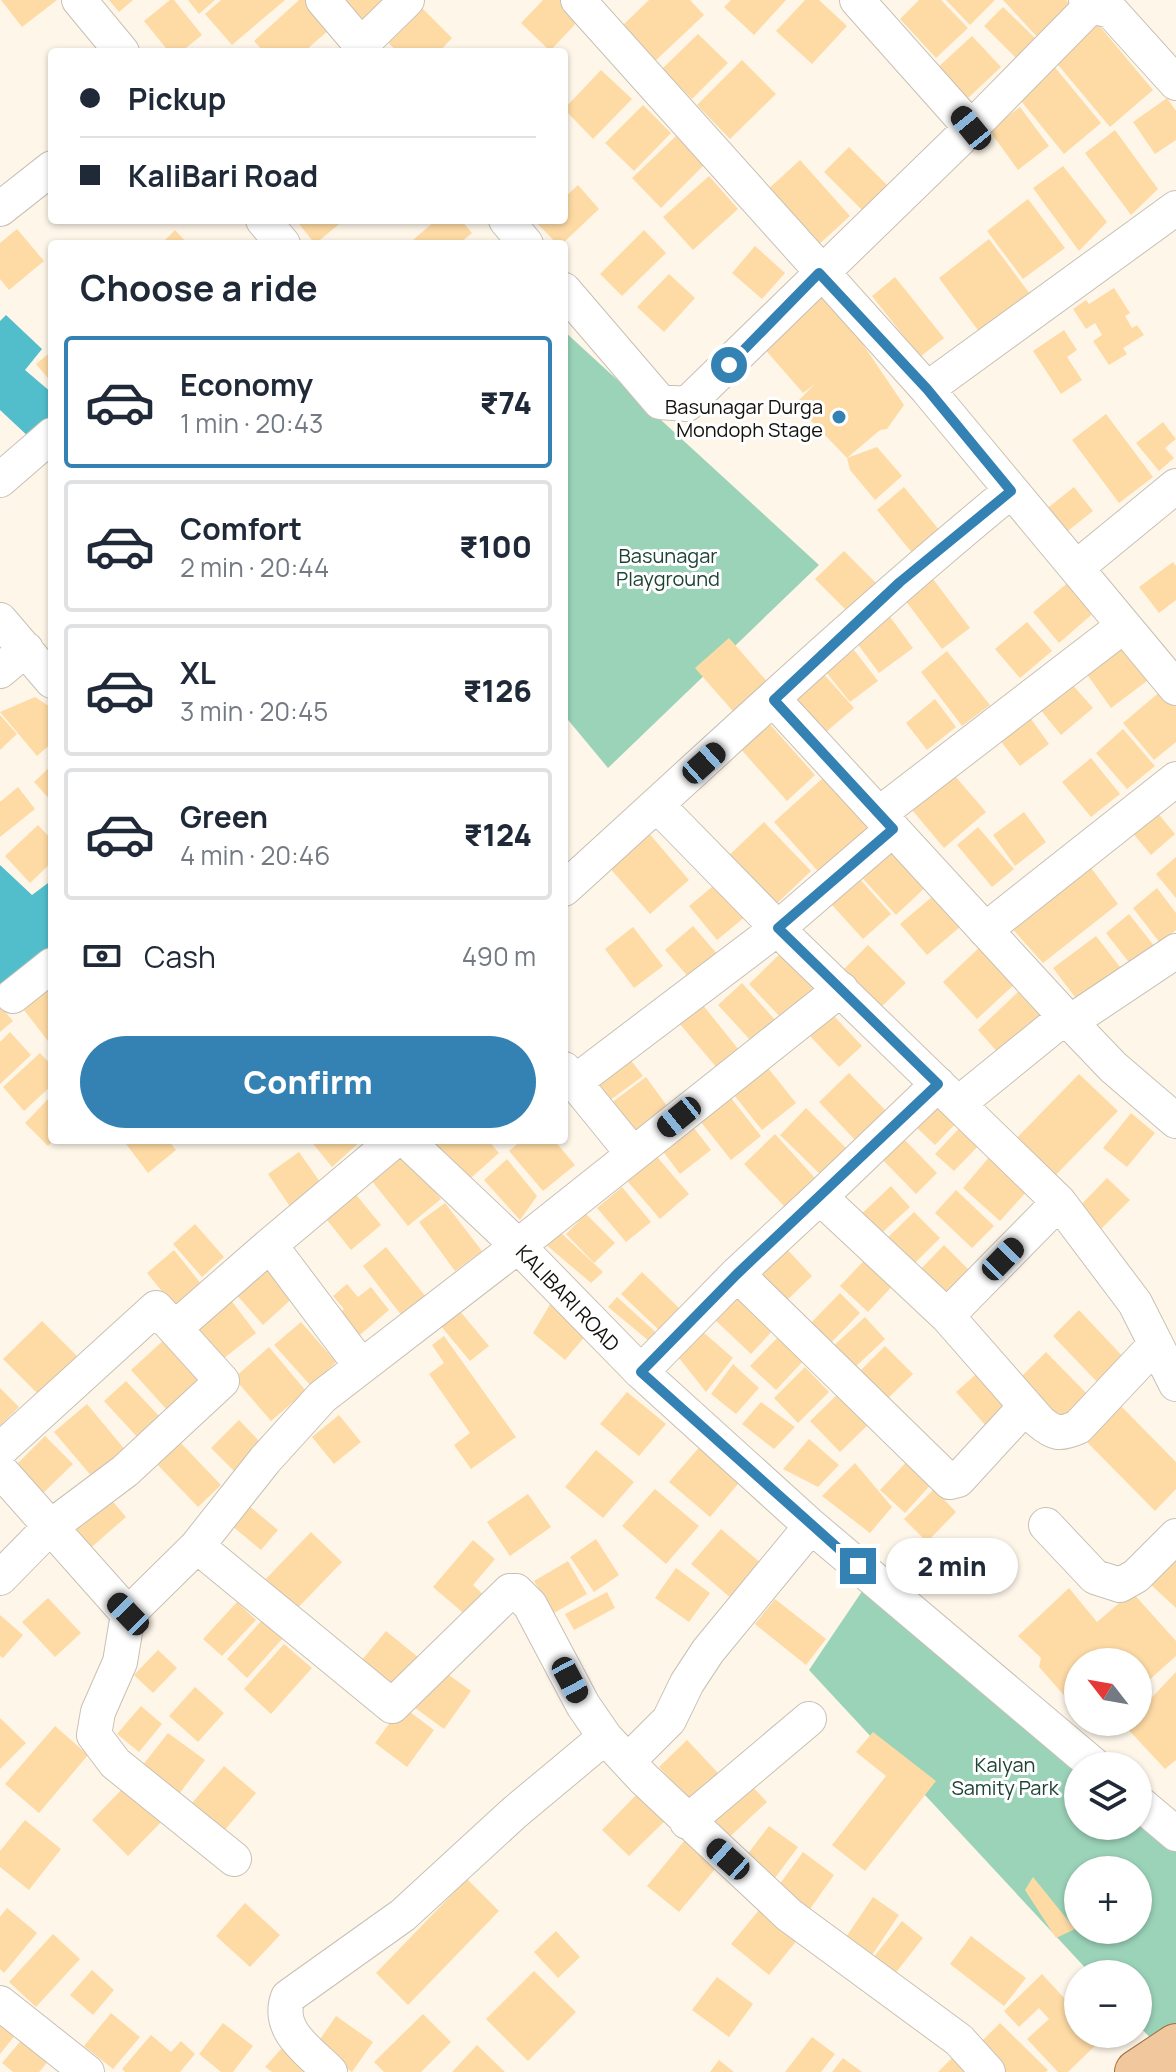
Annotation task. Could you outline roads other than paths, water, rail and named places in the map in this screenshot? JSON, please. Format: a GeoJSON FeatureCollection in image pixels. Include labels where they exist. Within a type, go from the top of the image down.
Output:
{"type":"FeatureCollection","features":[{"type":"Feature","properties":{"kind":"main road"},"geometry":{"type":"LineString","coordinates":[[1137,2072],[1176,2046]]}},
{"type":"Feature","properties":{"kind":"street"},"geometry":{"type":"LineString","coordinates":[[79,0],[119,48]]}},
{"type":"Feature","properties":{"kind":"street"},"geometry":{"type":"LineString","coordinates":[[323,0],[364,48],[407,0]]}},
{"type":"Feature","properties":{"kind":"street"},"geometry":{"type":"LineString","coordinates":[[578,0],[819,273],[927,389],[1122,627],[1176,688]]}},
{"type":"Feature","properties":{"kind":"street"},"geometry":{"type":"LineString","coordinates":[[857,0],[971,128]]}},
{"type":"Feature","properties":{"kind":"street"},"geometry":{"type":"LineString","coordinates":[[568,295],[660,402],[687,404],[708,387],[819,273],[1103,4],[1176,83]]}},
{"type":"Feature","properties":{"kind":"street"},"geometry":{"type":"LineString","coordinates":[[0,209],[48,171]]}},
{"type":"Feature","properties":{"kind":"street"},"geometry":{"type":"LineString","coordinates":[[927,389],[1176,208]]}},
{"type":"Feature","properties":{"kind":"street"},"geometry":{"type":"LineString","coordinates":[[509,224],[523,240]]}},
{"type":"Feature","properties":{"kind":"street"},"geometry":{"type":"LineString","coordinates":[[0,480],[48,438]]}},
{"type":"Feature","properties":{"kind":"street"},"geometry":{"type":"LineString","coordinates":[[1076,568],[1176,486]]}},
{"type":"Feature","properties":{"kind":"street"},"geometry":{"type":"LineString","coordinates":[[568,885],[900,582],[1011,491]]}},
{"type":"Feature","properties":{"kind":"street"},"geometry":{"type":"LineString","coordinates":[[0,620],[48,676]]}},
{"type":"Feature","properties":{"kind":"street"},"geometry":{"type":"LineString","coordinates":[[633,1154],[569,1076],[778,928],[886,822],[1122,627]]}},
{"type":"Feature","properties":{"kind":"street"},"geometry":{"type":"LineString","coordinates":[[0,671],[26,649]]}},
{"type":"Feature","properties":{"kind":"street"},"geometry":{"type":"LineString","coordinates":[[774,700],[1068,1020],[1113,1067],[1176,1121]]}},
{"type":"Feature","properties":{"kind":"street"},"geometry":{"type":"LineString","coordinates":[[985,930],[1176,779]]}},
{"type":"Feature","properties":{"kind":"street"},"geometry":{"type":"LineString","coordinates":[[657,805],[778,928],[1059,1202],[1135,1303],[1176,1384]]}},
{"type":"Feature","properties":{"kind":"street"},"geometry":{"type":"LineString","coordinates":[[641,1372],[737,1274],[820,1197],[948,1094],[1176,951]]}},
{"type":"Feature","properties":{"kind":"street"},"geometry":{"type":"LineString","coordinates":[[13,996],[48,968]]}},
{"type":"Feature","properties":{"kind":"street"},"geometry":{"type":"LineString","coordinates":[[234,1859],[115,1763],[94,1735],[98,1712],[120,1662],[128,1614],[197,1546],[265,1460],[322,1397],[518,1246],[841,989]]}},
{"type":"Feature","properties":{"kind":"street"},"geometry":{"type":"LineString","coordinates":[[175,1328],[390,1144]]}},
{"type":"Feature","properties":{"kind":"street","name":"KALIBARI ROAD"},"geometry":{"type":"LineString","coordinates":[[410,1144],[518,1246],[641,1372],[811,1526],[1078,1752]]}},
{"type":"Feature","properties":{"kind":"street"},"geometry":{"type":"LineString","coordinates":[[820,1197],[947,1316],[1051,1432],[1062,1434],[1078,1427],[1155,1345]]}},
{"type":"Feature","properties":{"kind":"street"},"geometry":{"type":"LineString","coordinates":[[947,1316],[1059,1202]]}},
{"type":"Feature","properties":{"kind":"street"},"geometry":{"type":"LineString","coordinates":[[270,1245],[361,1366]]}},
{"type":"Feature","properties":{"kind":"street"},"geometry":{"type":"LineString","coordinates":[[737,1274],[950,1482],[958,1480],[1026,1406]]}},
{"type":"Feature","properties":{"kind":"street"},"geometry":{"type":"LineString","coordinates":[[0,1450],[156,1308],[222,1381],[125,1471],[49,1528],[0,1578]]}},
{"type":"Feature","properties":{"kind":"street"},"geometry":{"type":"LineString","coordinates":[[0,1470],[128,1614]]}},
{"type":"Feature","properties":{"kind":"street"},"geometry":{"type":"LineString","coordinates":[[1046,1525],[1095,1577],[1120,1585],[1136,1576],[1176,1536]]}},
{"type":"Feature","properties":{"kind":"street"},"geometry":{"type":"LineString","coordinates":[[628,1761],[669,1720],[687,1683],[708,1651],[811,1526]]}},
{"type":"Feature","properties":{"kind":"street"},"geometry":{"type":"LineString","coordinates":[[197,1546],[392,1706],[456,1641],[510,1591],[516,1591],[530,1605],[583,1705],[605,1737],[687,1822],[789,1915],[959,2040],[988,2072]]}},
{"type":"Feature","properties":{"kind":"street"},"geometry":{"type":"LineString","coordinates":[[687,1822],[809,1719]]}},
{"type":"Feature","properties":{"kind":"street"},"geometry":{"type":"LineString","coordinates":[[330,2072],[286,2026],[283,2012],[288,1997],[403,1915],[514,1813],[605,1737]]}},
{"type":"Feature","properties":{"kind":"street"},"geometry":{"type":"LineString","coordinates":[[1152,1814],[1176,1834]]}},
{"type":"Feature","properties":{"kind":"street"},"geometry":{"type":"LineString","coordinates":[[0,2003],[87,2072]]}},
{"type":"Feature","properties":{"kind":"water"},"geometry":{"type":"Polygon","coordinates":[[[6,315],[42,349],[25,370],[48,390],[48,418],[30,438],[0,410],[0,321],[6,315]]]}},
{"type":"Feature","properties":{"kind":"water"},"geometry":{"type":"Polygon","coordinates":[[[0,865],[32,895],[48,883],[48,961],[9,991],[0,983],[0,865]]]}},
{"type":"Feature","properties":{"kind":"place","name":"Basunagar Durga Mondoph Stage"},"geometry":{"type":"Point","coordinates":[839,417]}},
{"type":"Feature","properties":{"kind":"park label","name":"Basunagar Playground"},"geometry":{"type":"Point","coordinates":[668,566]}},
{"type":"Feature","properties":{"kind":"park label","name":"Kalyan Samity Park"},"geometry":{"type":"Point","coordinates":[1005,1776]}}]}
